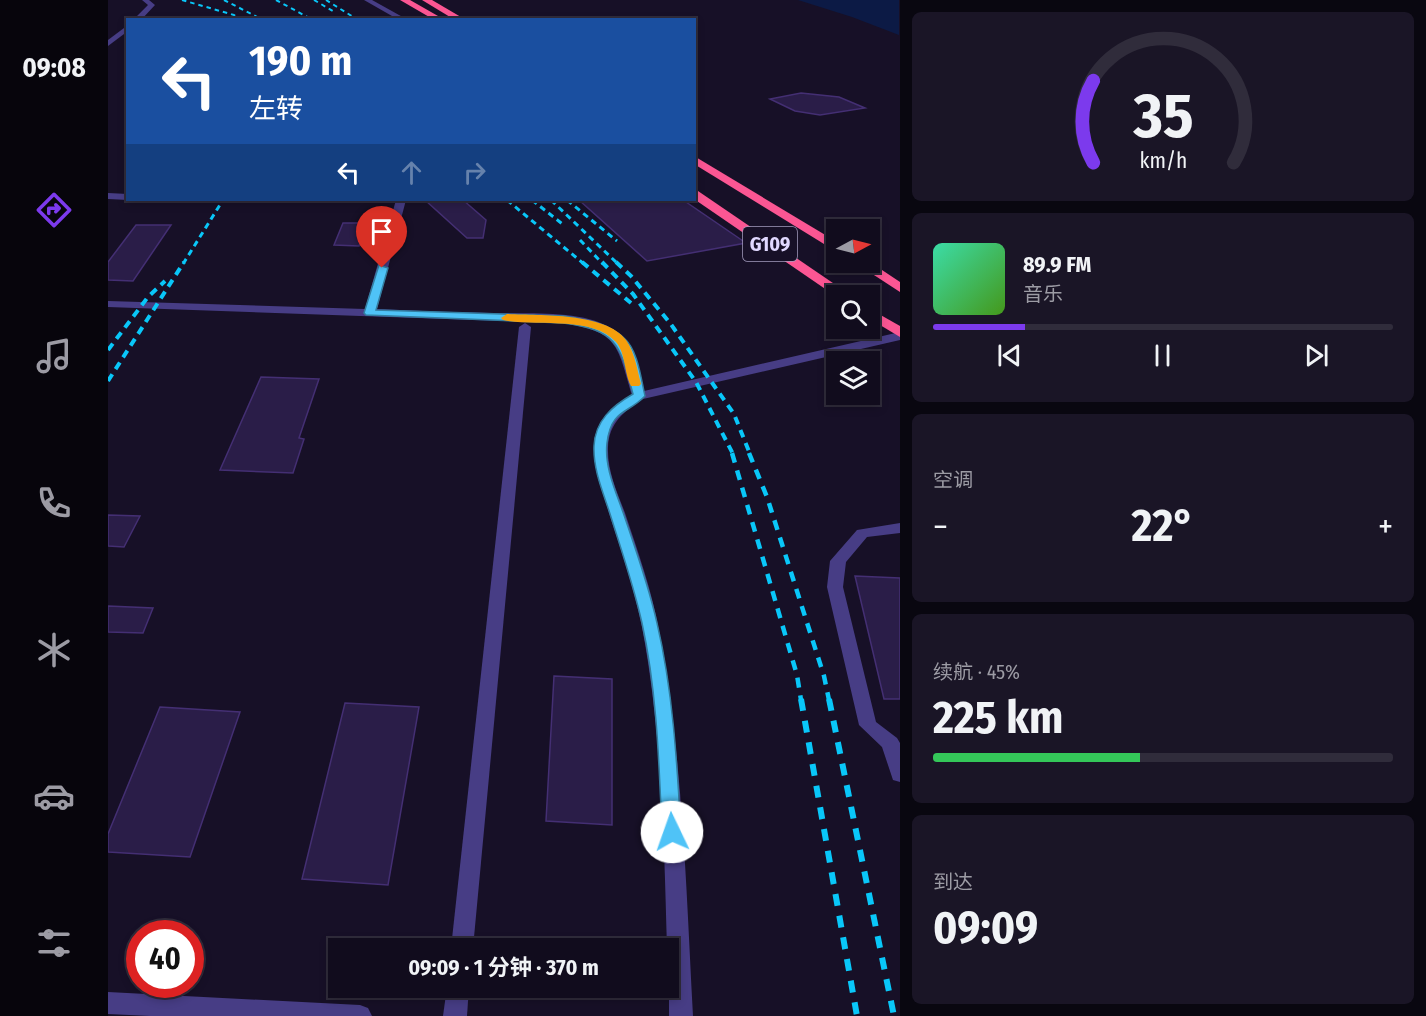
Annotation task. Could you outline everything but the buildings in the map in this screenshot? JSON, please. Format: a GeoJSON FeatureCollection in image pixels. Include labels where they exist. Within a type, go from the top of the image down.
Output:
{"type":"FeatureCollection","features":[{"type":"Feature","properties":{"kind":"highway"},"geometry":{"type":"LineString","coordinates":[[404,0],[436,18]]}},
{"type":"Feature","properties":{"kind":"highway"},"geometry":{"type":"LineString","coordinates":[[427,0],[459,18]]}},
{"type":"Feature","properties":{"kind":"highway","name":"G109"},"geometry":{"type":"LineString","coordinates":[[696,160],[826,241]]}},
{"type":"Feature","properties":{"kind":"highway","name":"G109"},"geometry":{"type":"LineString","coordinates":[[696,194],[829,285]]}},
{"type":"Feature","properties":{"kind":"highway"},"geometry":{"type":"LineString","coordinates":[[877,273],[900,288]]}},
{"type":"Feature","properties":{"kind":"highway"},"geometry":{"type":"LineString","coordinates":[[880,320],[900,334]]}},
{"type":"Feature","properties":{"kind":"street"},"geometry":{"type":"LineString","coordinates":[[138,18],[152,5],[145,0]]}},
{"type":"Feature","properties":{"kind":"street"},"geometry":{"type":"LineString","coordinates":[[367,0],[401,18]]}},
{"type":"Feature","properties":{"kind":"street"},"geometry":{"type":"LineString","coordinates":[[430,13],[446,10]]}},
{"type":"Feature","properties":{"kind":"street"},"geometry":{"type":"LineString","coordinates":[[108,44],[126,29]]}},
{"type":"Feature","properties":{"kind":"street"},"geometry":{"type":"LineString","coordinates":[[108,196],[126,197]]}},
{"type":"Feature","properties":{"kind":"street"},"geometry":{"type":"LineString","coordinates":[[370,313],[401,201]]}},
{"type":"Feature","properties":{"kind":"street"},"geometry":{"type":"LineString","coordinates":[[108,304],[563,320],[589,323],[621,340],[628,355],[639,396]]}},
{"type":"Feature","properties":{"kind":"street"},"geometry":{"type":"LineString","coordinates":[[463,938],[525,327]]}},
{"type":"Feature","properties":{"kind":"street"},"geometry":{"type":"LineString","coordinates":[[681,1016],[667,741],[659,676],[650,624],[635,569],[601,465],[600,444],[604,427],[618,408],[639,396],[900,334]]}},
{"type":"Feature","properties":{"kind":"street"},"geometry":{"type":"LineString","coordinates":[[900,528],[862,533],[837,561],[835,587],[868,725],[890,743],[900,775]]}},
{"type":"Feature","properties":{"kind":"street"},"geometry":{"type":"LineString","coordinates":[[455,1016],[457,998]]}},
{"type":"Feature","properties":{"kind":"street"},"geometry":{"type":"LineString","coordinates":[[108,1003],[360,1016]]}},
{"type":"Feature","properties":{"kind":"water"},"geometry":{"type":"Polygon","coordinates":[[[798,0],[899,0],[899,35],[852,17],[798,0]]]}},
{"type":"Feature","properties":{"kind":"railway"},"geometry":{"type":"LineString","coordinates":[[182,0],[238,18]]}},
{"type":"Feature","properties":{"kind":"railway"},"geometry":{"type":"LineString","coordinates":[[224,0],[259,18]]}},
{"type":"Feature","properties":{"kind":"railway"},"geometry":{"type":"LineString","coordinates":[[276,0],[309,18]]}},
{"type":"Feature","properties":{"kind":"railway"},"geometry":{"type":"LineString","coordinates":[[314,0],[333,11]]}},
{"type":"Feature","properties":{"kind":"railway"},"geometry":{"type":"LineString","coordinates":[[326,0],[355,18]]}},
{"type":"Feature","properties":{"kind":"railway"},"geometry":{"type":"LineString","coordinates":[[183,264],[222,201]]}},
{"type":"Feature","properties":{"kind":"railway"},"geometry":{"type":"LineString","coordinates":[[508,201],[584,264]]}},
{"type":"Feature","properties":{"kind":"railway"},"geometry":{"type":"LineString","coordinates":[[533,201],[565,226]]}},
{"type":"Feature","properties":{"kind":"railway"},"geometry":{"type":"LineString","coordinates":[[552,201],[618,264]]}},
{"type":"Feature","properties":{"kind":"railway"},"geometry":{"type":"LineString","coordinates":[[568,201],[617,241]]}},
{"type":"Feature","properties":{"kind":"railway"},"geometry":{"type":"LineString","coordinates":[[580,240],[603,264]]}},
{"type":"Feature","properties":{"kind":"railway"},"geometry":{"type":"LineString","coordinates":[[108,381],[184,262]]}},
{"type":"Feature","properties":{"kind":"railway"},"geometry":{"type":"LineString","coordinates":[[582,262],[631,303]]}},
{"type":"Feature","properties":{"kind":"railway"},"geometry":{"type":"LineString","coordinates":[[602,262],[633,294],[696,382],[733,454]]}},
{"type":"Feature","properties":{"kind":"railway"},"geometry":{"type":"LineString","coordinates":[[616,262],[631,276],[670,323],[734,414],[750,454]]}},
{"type":"Feature","properties":{"kind":"railway"},"geometry":{"type":"LineString","coordinates":[[108,350],[148,297],[165,281]]}},
{"type":"Feature","properties":{"kind":"railway"},"geometry":{"type":"LineString","coordinates":[[732,453],[797,675],[801,700]]}},
{"type":"Feature","properties":{"kind":"railway"},"geometry":{"type":"LineString","coordinates":[[749,453],[767,497],[824,676],[829,700]]}},
{"type":"Feature","properties":{"kind":"railway"},"geometry":{"type":"LineString","coordinates":[[801,699],[857,1016]]}},
{"type":"Feature","properties":{"kind":"railway"},"geometry":{"type":"LineString","coordinates":[[829,699],[894,1016]]}},
{"type":"Feature","properties":{"kind":"slow traffic"},"geometry":{"type":"LineString","coordinates":[[507,318],[589,323],[608,331],[621,340],[628,355],[635,384]]}},
{"type":"Feature","properties":{"kind":"route"},"geometry":{"type":"LineString","coordinates":[[382,268],[370,313],[563,320],[589,323],[608,331],[621,340],[628,355],[639,396],[618,408],[604,427],[600,444],[601,465],[635,569],[650,624],[667,741],[672,832]]}}]}
